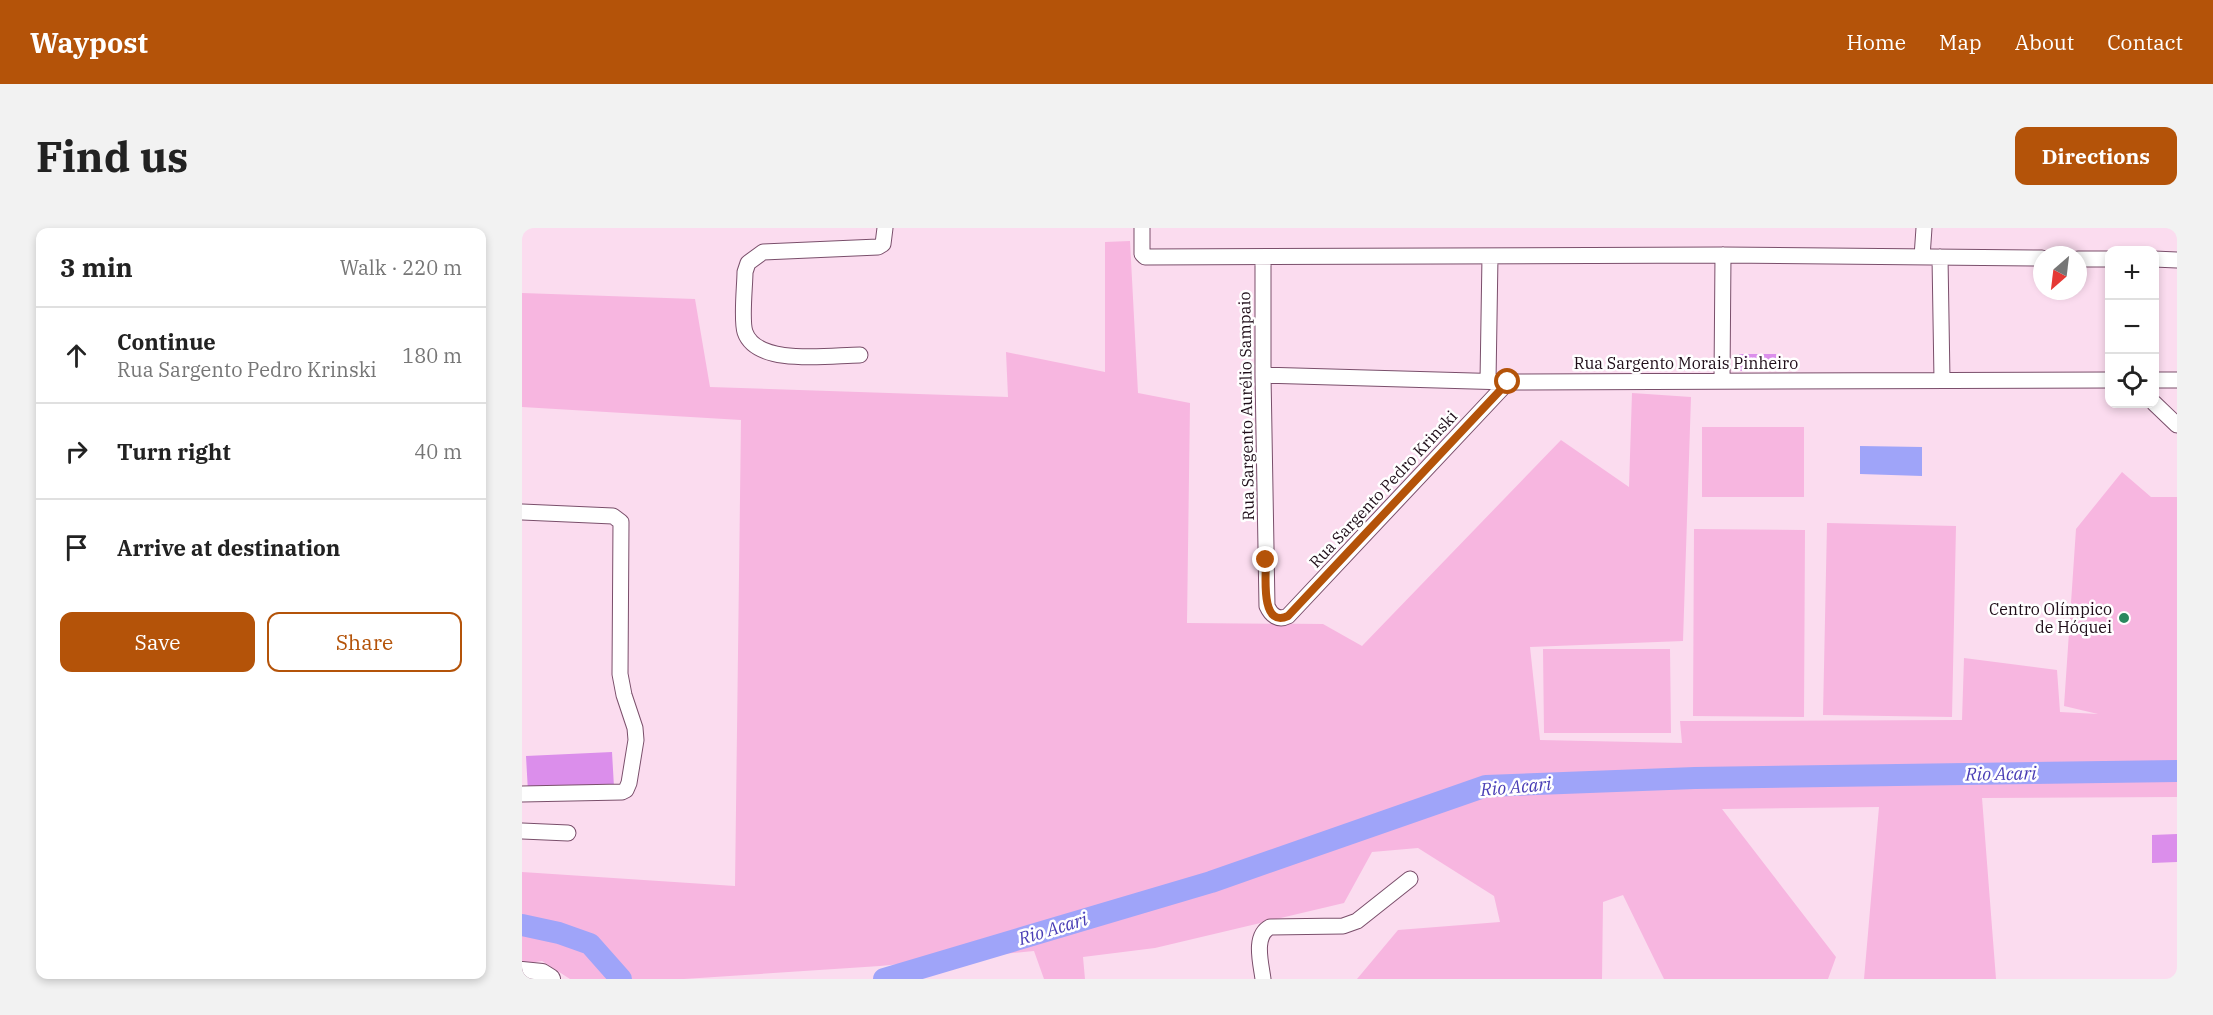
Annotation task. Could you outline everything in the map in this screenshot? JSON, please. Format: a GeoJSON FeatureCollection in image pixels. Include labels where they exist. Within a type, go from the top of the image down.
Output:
{"type":"FeatureCollection","features":[{"type":"Feature","properties":{"kind":"main road"},"geometry":{"type":"LineString","coordinates":[[522,972],[542,974],[550,979]]}},
{"type":"Feature","properties":{"kind":"street"},"geometry":{"type":"LineString","coordinates":[[860,355],[780,356],[761,350],[750,340],[745,331],[745,272],[748,263],[763,252],[878,247],[883,244],[885,228]]}},
{"type":"Feature","properties":{"kind":"street"},"geometry":{"type":"LineString","coordinates":[[1143,228],[1142,254],[1145,257],[1723,255],[2033,258]]}},
{"type":"Feature","properties":{"kind":"street"},"geometry":{"type":"LineString","coordinates":[[1922,257],[1924,228]]}},
{"type":"Feature","properties":{"kind":"street"},"geometry":{"type":"LineString","coordinates":[[1722,380],[1723,255]]}},
{"type":"Feature","properties":{"kind":"street"},"geometry":{"type":"LineString","coordinates":[[1488,381],[1490,256]]}},
{"type":"Feature","properties":{"kind":"street","name":"Rua Sargento Aurélio Sampaio"},"geometry":{"type":"LineString","coordinates":[[1263,257],[1267,606],[1276,617],[1283,618]]}},
{"type":"Feature","properties":{"kind":"street"},"geometry":{"type":"LineString","coordinates":[[1940,257],[1942,380]]}},
{"type":"Feature","properties":{"kind":"street"},"geometry":{"type":"LineString","coordinates":[[2087,259],[2105,259]]}},
{"type":"Feature","properties":{"kind":"street"},"geometry":{"type":"LineString","coordinates":[[2159,260],[2177,260]]}},
{"type":"Feature","properties":{"kind":"street","name":"Rua Sargento Morais Pinheiro"},"geometry":{"type":"LineString","coordinates":[[1263,375],[1508,382],[2105,380]]}},
{"type":"Feature","properties":{"kind":"street"},"geometry":{"type":"LineString","coordinates":[[2159,380],[2177,380]]}},
{"type":"Feature","properties":{"kind":"street","name":"Rua Sargento Pedro Krinski"},"geometry":{"type":"LineString","coordinates":[[1283,618],[1288,616],[1508,382]]}},
{"type":"Feature","properties":{"kind":"street"},"geometry":{"type":"LineString","coordinates":[[2159,408],[2177,426]]}},
{"type":"Feature","properties":{"kind":"street"},"geometry":{"type":"LineString","coordinates":[[522,512],[613,516],[621,522],[621,684],[632,717],[636,740],[629,783],[626,790],[622,792],[522,794]]}},
{"type":"Feature","properties":{"kind":"street"},"geometry":{"type":"LineString","coordinates":[[522,831],[568,833]]}},
{"type":"Feature","properties":{"kind":"street"},"geometry":{"type":"LineString","coordinates":[[1263,979],[1260,941],[1265,930],[1270,927],[1343,926],[1357,921],[1410,879]]}},
{"type":"Feature","properties":{"kind":"shaded area"},"geometry":{"type":"Polygon","coordinates":[[[1130,241],[1138,393],[1190,403],[1187,623],[1323,624],[1362,646],[1561,440],[1629,487],[1632,393],[1691,397],[1683,641],[1530,647],[1540,740],[1682,743],[1680,721],[1962,720],[1964,658],[2057,670],[2060,712],[2098,714],[2064,706],[2076,529],[2122,472],[2151,497],[2177,497],[2177,797],[1982,798],[1996,979],[1864,979],[1879,807],[1722,809],[1836,957],[1828,979],[1664,979],[1623,895],[1603,902],[1602,979],[1357,979],[1398,930],[1500,922],[1494,896],[1418,848],[1372,852],[1344,903],[1155,948],[1083,957],[1085,979],[1044,979],[1034,951],[880,966],[684,979],[570,979],[542,961],[522,964],[522,872],[735,886],[741,420],[522,407],[522,293],[695,299],[710,387],[1008,397],[1006,352],[1105,372],[1105,242],[1130,241]]]}},
{"type":"Feature","properties":{"kind":"shaded area"},"geometry":{"type":"Polygon","coordinates":[[[1702,427],[1804,427],[1804,497],[1702,497],[1702,427]]]}},
{"type":"Feature","properties":{"kind":"shaded area"},"geometry":{"type":"Polygon","coordinates":[[[1827,523],[1956,526],[1952,717],[1823,715],[1827,523]]]}},
{"type":"Feature","properties":{"kind":"shaded area"},"geometry":{"type":"Polygon","coordinates":[[[1694,529],[1805,530],[1804,717],[1693,716],[1694,529]]]}},
{"type":"Feature","properties":{"kind":"shaded area"},"geometry":{"type":"Polygon","coordinates":[[[1543,649],[1670,649],[1671,733],[1544,733],[1543,649]]]}},
{"type":"Feature","properties":{"kind":"water"},"geometry":{"type":"Polygon","coordinates":[[[1860,446],[1922,447],[1922,476],[1860,474],[1860,446]]]}},
{"type":"Feature","properties":{"kind":"building"},"geometry":{"type":"Polygon","coordinates":[[[1739,354],[1776,354],[1776,371],[1739,371],[1739,354]]]}},
{"type":"Feature","properties":{"kind":"building"},"geometry":{"type":"Polygon","coordinates":[[[612,752],[614,787],[528,792],[526,756],[612,752]]]}},
{"type":"Feature","properties":{"kind":"building"},"geometry":{"type":"Polygon","coordinates":[[[2177,834],[2177,862],[2152,863],[2152,835],[2177,834]]]}},
{"type":"Feature","properties":{"kind":"waterway","name":"Rio Acari"},"geometry":{"type":"LineString","coordinates":[[884,979],[1211,882],[1486,786],[1695,778],[2177,771]]}},
{"type":"Feature","properties":{"kind":"waterway","name":"Rio Acari"},"geometry":{"type":"LineString","coordinates":[[522,925],[559,933],[590,944],[621,979]]}},
{"type":"Feature","properties":{"kind":"place","name":"Centro Olímpico de Hóquei"},"geometry":{"type":"Point","coordinates":[2124,618]}},
{"type":"Feature","properties":{"kind":"route"},"geometry":{"type":"LineString","coordinates":[[1266,560],[1267,606],[1276,617],[1283,618],[1288,616],[1508,382]]}}]}
